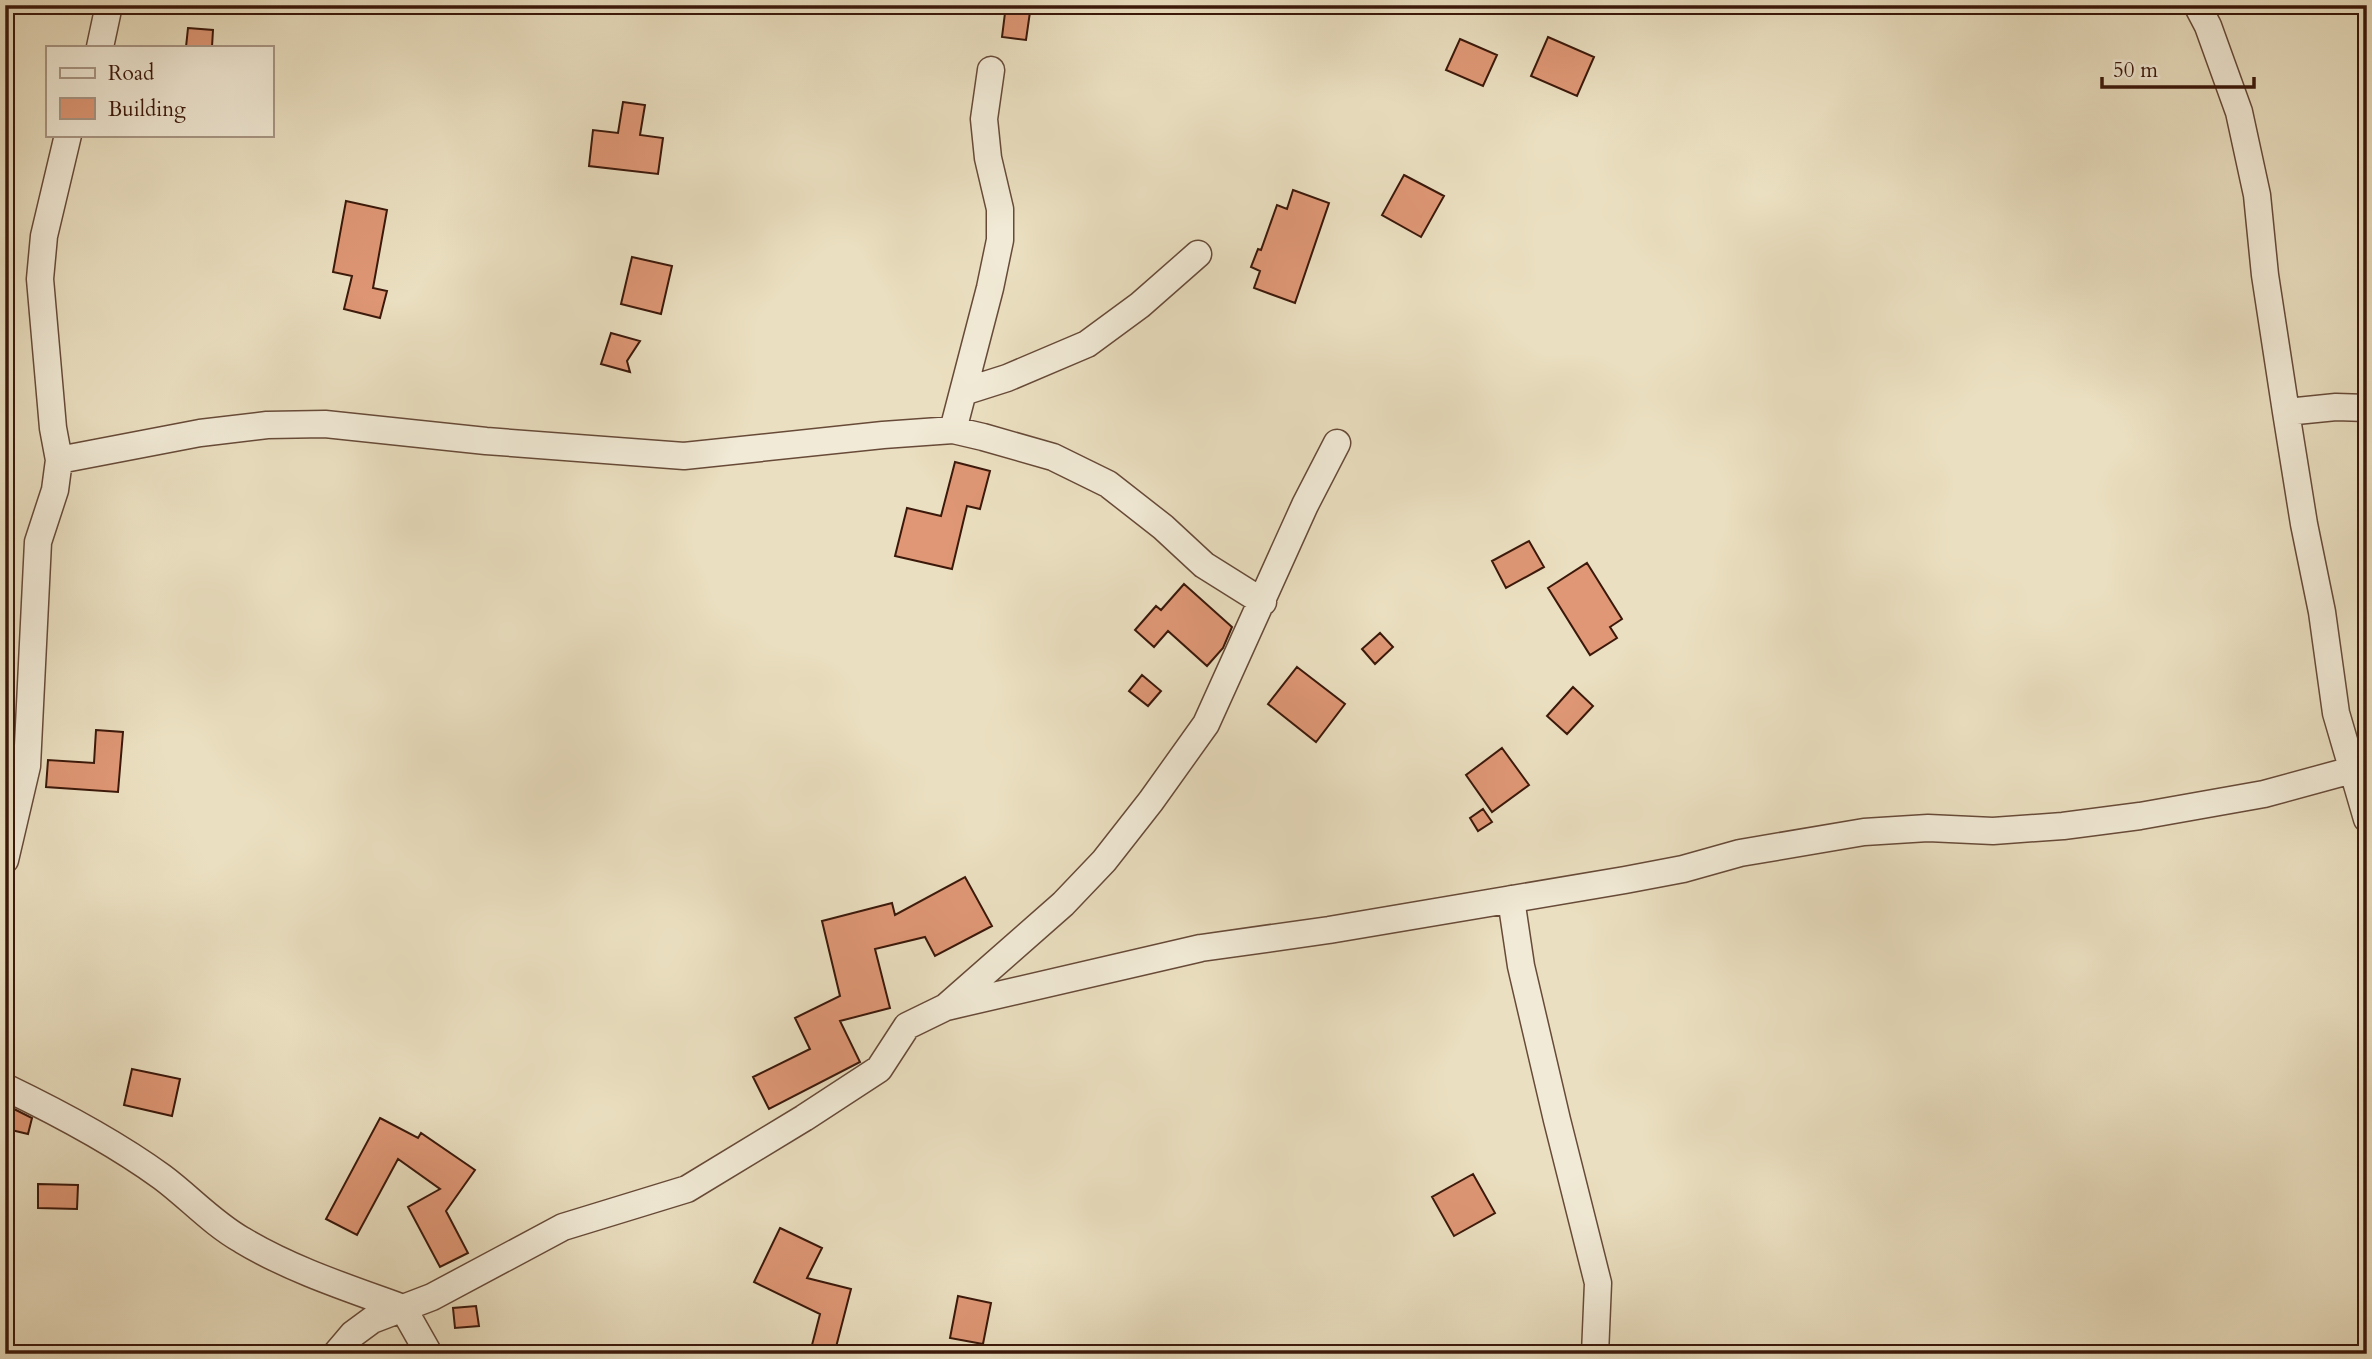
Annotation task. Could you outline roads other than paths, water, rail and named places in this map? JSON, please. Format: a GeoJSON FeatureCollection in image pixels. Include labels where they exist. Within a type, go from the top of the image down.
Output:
{"type":"FeatureCollection","features":[{"type":"Feature","properties":{"kind":"street"},"geometry":{"type":"LineString","coordinates":[[100,46],[108,5]]}},
{"type":"Feature","properties":{"kind":"street"},"geometry":{"type":"LineString","coordinates":[[2197,5],[2208,26],[2242,124],[2257,195],[2265,275],[2304,524],[2322,612],[2336,713],[2366,814]]}},
{"type":"Feature","properties":{"kind":"street"},"geometry":{"type":"LineString","coordinates":[[953,430],[1000,240],[1000,209],[988,158],[984,119],[991,70]]}},
{"type":"Feature","properties":{"kind":"street"},"geometry":{"type":"LineString","coordinates":[[5,860],[27,766],[38,542],[55,490],[59,460],[53,428],[40,279],[44,236],[68,136]]}},
{"type":"Feature","properties":{"kind":"street"},"geometry":{"type":"LineString","coordinates":[[963,392],[1007,378],[1087,344],[1140,305],[1198,254]]}},
{"type":"Feature","properties":{"kind":"street"},"geometry":{"type":"LineString","coordinates":[[2286,412],[2336,407],[2367,408]]}},
{"type":"Feature","properties":{"kind":"street"},"geometry":{"type":"LineString","coordinates":[[59,460],[200,433],[267,425],[325,424],[486,441],[684,456],[953,430],[1053,457],[1108,484],[1163,527],[1204,565],[1263,601]]}},
{"type":"Feature","properties":{"kind":"street"},"geometry":{"type":"LineString","coordinates":[[946,1007],[1063,904],[1104,861],[1206,724],[1305,505],[1337,443]]}},
{"type":"Feature","properties":{"kind":"street"},"geometry":{"type":"LineString","coordinates":[[335,1354],[353,1334],[372,1320],[432,1297],[563,1227],[688,1189],[879,1069],[907,1026],[946,1007],[1201,948],[1329,930],[1511,899],[1671,871],[1740,853],[1864,832],[1928,828],[1993,831],[2063,826],[2140,816],[2264,794],[2352,770]]}},
{"type":"Feature","properties":{"kind":"street"},"geometry":{"type":"LineString","coordinates":[[1511,899],[1521,966],[1598,1283],[1595,1354]]}},
{"type":"Feature","properties":{"kind":"street"},"geometry":{"type":"LineString","coordinates":[[5,1087],[127,1154],[163,1178],[240,1239],[317,1277],[403,1308],[429,1354]]}}]}
